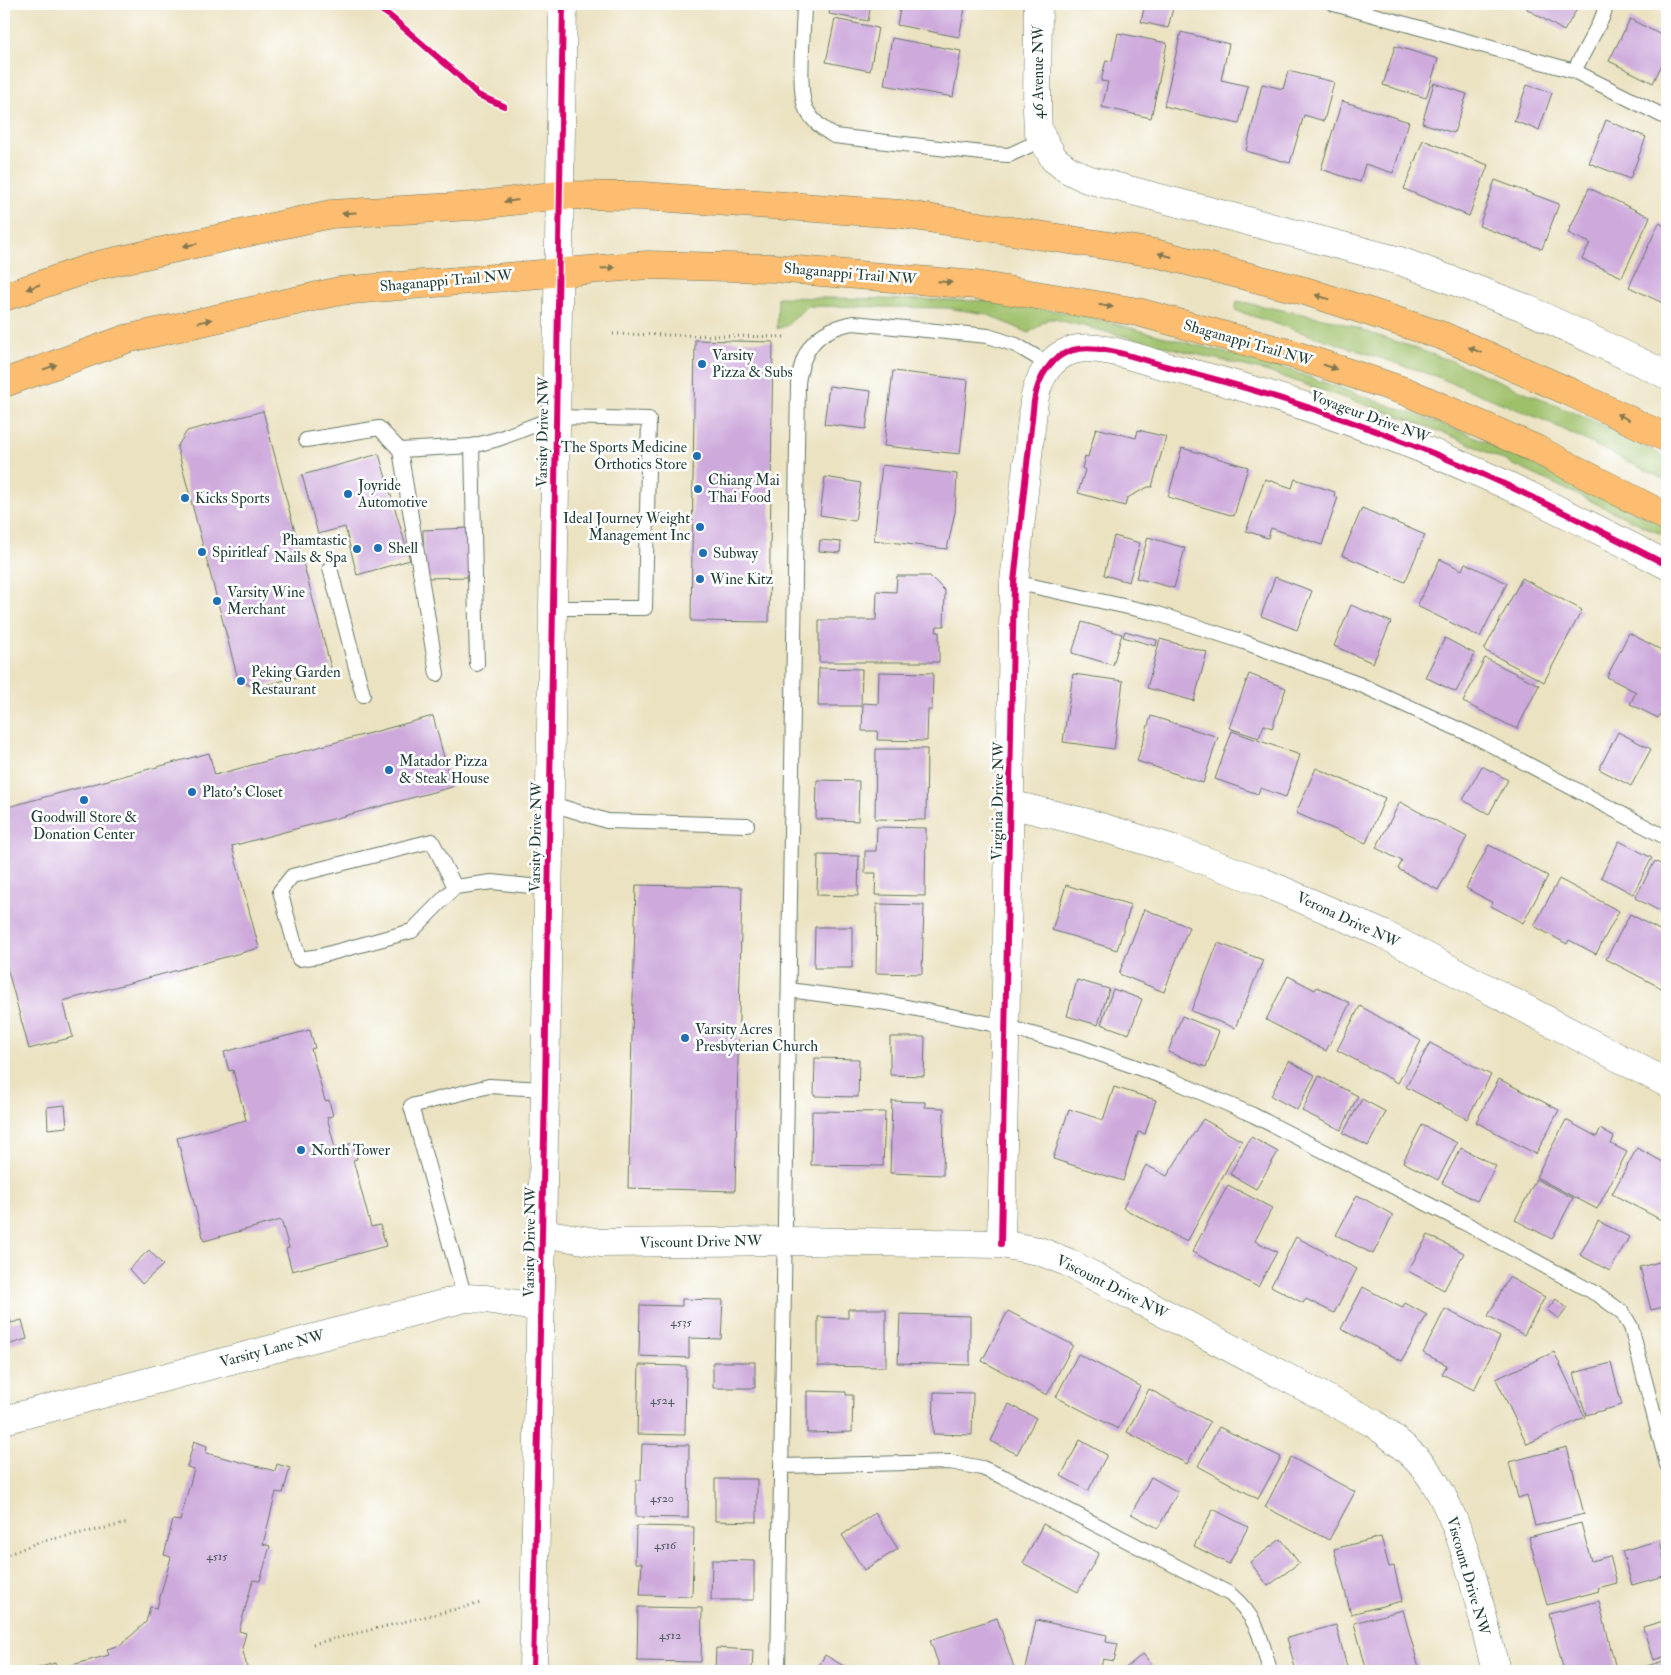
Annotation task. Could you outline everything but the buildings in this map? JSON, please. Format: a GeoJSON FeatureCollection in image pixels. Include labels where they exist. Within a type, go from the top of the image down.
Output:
{"type":"FeatureCollection","features":[{"type":"Feature","properties":{"kind":"main road"},"geometry":{"type":"LineString","coordinates":[[4,297],[99,265],[331,214],[472,206],[559,195],[644,196],[901,214],[1155,252],[1305,291],[1443,336],[1572,393],[1667,438]]}},
{"type":"Feature","properties":{"kind":"main road","name":"Shaganappi Trail NW"},"geometry":{"type":"LineString","coordinates":[[4,383],[126,339],[340,291],[646,265],[774,268],[976,285],[1138,312],[1292,354],[1406,392],[1536,449],[1667,517]]}},
{"type":"Feature","properties":{"kind":"street","name":"Varsity Drive NW"},"geometry":{"type":"LineString","coordinates":[[533,1671],[543,1233],[552,608],[560,271],[559,195],[562,4]]}},
{"type":"Feature","properties":{"kind":"street","name":"46 Avenue NW"},"geometry":{"type":"LineString","coordinates":[[1038,4],[1036,110],[1042,140]]}},
{"type":"Feature","properties":{"kind":"street"},"geometry":{"type":"LineString","coordinates":[[1042,140],[1054,159],[1067,169],[1087,178],[1400,261],[1524,307],[1667,375]]}},
{"type":"Feature","properties":{"kind":"street","name":"Voyageur Drive NW"},"geometry":{"type":"LineString","coordinates":[[1050,364],[1072,350],[1098,349],[1306,406],[1401,441],[1489,477],[1667,565]]}},
{"type":"Feature","properties":{"kind":"street","name":"Virginia Drive NW"},"geometry":{"type":"LineString","coordinates":[[1001,1244],[1014,582],[1034,401],[1037,385],[1050,364]]}},
{"type":"Feature","properties":{"kind":"street","name":"Verona Drive NW"},"geometry":{"type":"LineString","coordinates":[[1010,804],[1084,822],[1173,849],[1281,889],[1383,934],[1667,1083]]}},
{"type":"Feature","properties":{"kind":"street","name":"Viscount Drive NW"},"geometry":{"type":"LineString","coordinates":[[543,1233],[601,1243],[785,1241],[1001,1244],[1039,1251],[1067,1262],[1372,1423],[1394,1438],[1412,1455],[1434,1482],[1447,1505],[1461,1539],[1496,1671]]}},
{"type":"Feature","properties":{"kind":"street","name":"Varsity Lane NW"},"geometry":{"type":"LineString","coordinates":[[4,1420],[465,1298],[486,1299],[541,1308]]}},
{"type":"Feature","properties":{"kind":"lane"},"geometry":{"type":"LineString","coordinates":[[804,4],[803,91],[806,108],[819,126],[834,136],[1009,155],[1042,140]]}},
{"type":"Feature","properties":{"kind":"lane"},"geometry":{"type":"LineString","coordinates":[[1334,4],[1574,71],[1667,118]]}},
{"type":"Feature","properties":{"kind":"lane"},"geometry":{"type":"LineString","coordinates":[[1574,71],[1602,18],[1607,4]]}},
{"type":"Feature","properties":{"kind":"lane"},"geometry":{"type":"LineString","coordinates":[[778,1671],[798,383],[806,350],[824,333],[836,326],[853,323],[988,336],[1016,345],[1050,364]]}},
{"type":"Feature","properties":{"kind":"lane"},"geometry":{"type":"LineString","coordinates":[[400,450],[472,446],[498,439],[556,417],[649,419],[645,608],[552,608]]}},
{"type":"Feature","properties":{"kind":"lane"},"geometry":{"type":"LineString","coordinates":[[306,440],[379,428],[400,450],[437,674]]}},
{"type":"Feature","properties":{"kind":"lane"},"geometry":{"type":"LineString","coordinates":[[472,446],[477,664]]}},
{"type":"Feature","properties":{"kind":"lane"},"geometry":{"type":"LineString","coordinates":[[330,568],[363,695]]}},
{"type":"Feature","properties":{"kind":"lane"},"geometry":{"type":"LineString","coordinates":[[1014,582],[1155,613],[1244,642],[1361,684],[1480,739],[1667,838]]}},
{"type":"Feature","properties":{"kind":"lane"},"geometry":{"type":"LineString","coordinates":[[549,803],[607,821],[747,824]]}},
{"type":"Feature","properties":{"kind":"lane"},"geometry":{"type":"LineString","coordinates":[[455,887],[432,841],[292,876],[280,892],[300,959],[320,956],[412,931],[455,887],[492,882],[548,888]]}},
{"type":"Feature","properties":{"kind":"lane"},"geometry":{"type":"LineString","coordinates":[[789,990],[887,1003],[1006,1027],[1080,1047],[1172,1080],[1253,1115],[1463,1222],[1600,1296],[1622,1313],[1630,1328],[1667,1465]]}},
{"type":"Feature","properties":{"kind":"lane"},"geometry":{"type":"LineString","coordinates":[[465,1298],[411,1106],[489,1086],[545,1089]]}},
{"type":"Feature","properties":{"kind":"lane"},"geometry":{"type":"LineString","coordinates":[[781,1466],[950,1462],[982,1468],[1006,1478],[1230,1594],[1246,1607],[1259,1631],[1270,1671]]}},
{"type":"Feature","properties":{"kind":"path"},"geometry":{"type":"LineString","coordinates":[[4,1556],[39,1542],[129,1523]]}},
{"type":"Feature","properties":{"kind":"path"},"geometry":{"type":"LineString","coordinates":[[313,1644],[481,1603]]}},
{"type":"Feature","properties":{"kind":"green space"},"geometry":{"type":"Polygon","coordinates":[[[778,297],[995,301],[1081,315],[1284,368],[1467,433],[1667,527],[1667,537],[1461,440],[1410,420],[1265,371],[1054,319],[1048,319],[1029,333],[986,314],[947,308],[807,306],[788,325],[777,329],[778,297]]]}},
{"type":"Feature","properties":{"kind":"green space"},"geometry":{"type":"Polygon","coordinates":[[[1237,301],[1333,320],[1452,361],[1605,426],[1667,458],[1667,481],[1548,422],[1435,376],[1237,311],[1235,309],[1237,301]]]}},
{"type":"Feature","properties":{"kind":"cycle path"},"geometry":{"type":"LineString","coordinates":[[372,4],[390,16],[456,73],[478,95],[504,106]]}},
{"type":"Feature","properties":{"kind":"cycle path"},"geometry":{"type":"LineString","coordinates":[[533,1671],[545,1089],[563,4]]}},
{"type":"Feature","properties":{"kind":"cycle path"},"geometry":{"type":"LineString","coordinates":[[1001,1244],[1014,582],[1034,401],[1038,385],[1051,363],[1073,350],[1083,348],[1107,350],[1289,401],[1371,429],[1491,478],[1602,531],[1667,565]]}},
{"type":"Feature","properties":{"kind":"place","name":"Varsity Pizza & Subs"},"geometry":{"type":"Point","coordinates":[702,364]}},
{"type":"Feature","properties":{"kind":"place","name":"The Sports Medicine Orthotics Store"},"geometry":{"type":"Point","coordinates":[697,456]}},
{"type":"Feature","properties":{"kind":"place","name":"Chiang Mai Thai Food"},"geometry":{"type":"Point","coordinates":[698,489]}},
{"type":"Feature","properties":{"kind":"place","name":"Joyride Automotive"},"geometry":{"type":"Point","coordinates":[348,494]}},
{"type":"Feature","properties":{"kind":"place","name":"Kicks Sports"},"geometry":{"type":"Point","coordinates":[185,498]}},
{"type":"Feature","properties":{"kind":"place","name":"Ideal Journey Weight Management Inc"},"geometry":{"type":"Point","coordinates":[700,527]}},
{"type":"Feature","properties":{"kind":"place","name":"Shell"},"geometry":{"type":"Point","coordinates":[378,548]}},
{"type":"Feature","properties":{"kind":"place","name":"Phamtastic Nails & Spa"},"geometry":{"type":"Point","coordinates":[357,549]}},
{"type":"Feature","properties":{"kind":"place","name":"Spiritleaf"},"geometry":{"type":"Point","coordinates":[202,552]}},
{"type":"Feature","properties":{"kind":"place","name":"Subway"},"geometry":{"type":"Point","coordinates":[703,553]}},
{"type":"Feature","properties":{"kind":"place","name":"Wine Kitz"},"geometry":{"type":"Point","coordinates":[700,579]}},
{"type":"Feature","properties":{"kind":"place","name":"Varsity Wine Merchant"},"geometry":{"type":"Point","coordinates":[217,601]}},
{"type":"Feature","properties":{"kind":"place","name":"Peking Garden Restaurant"},"geometry":{"type":"Point","coordinates":[241,681]}},
{"type":"Feature","properties":{"kind":"place","name":"Matador Pizza & Steak House"},"geometry":{"type":"Point","coordinates":[389,770]}},
{"type":"Feature","properties":{"kind":"place","name":"Plato's Closet"},"geometry":{"type":"Point","coordinates":[192,792]}},
{"type":"Feature","properties":{"kind":"place","name":"Goodwill Store & Donation Center"},"geometry":{"type":"Point","coordinates":[84,800]}},
{"type":"Feature","properties":{"kind":"place","name":"Varsity Acres Presbyterian Church"},"geometry":{"type":"Point","coordinates":[685,1038]}},
{"type":"Feature","properties":{"kind":"place","name":"North Tower"},"geometry":{"type":"Point","coordinates":[301,1150]}}]}
